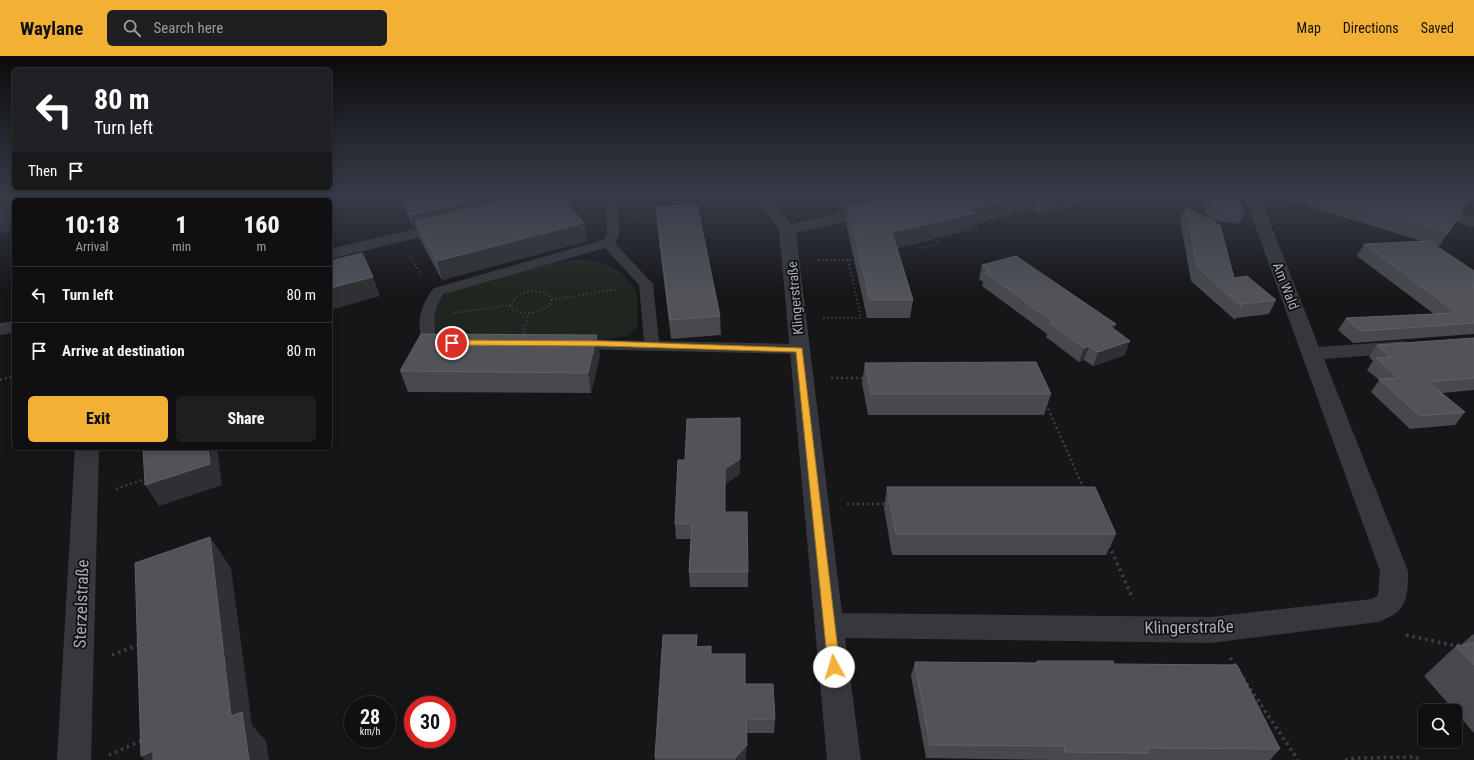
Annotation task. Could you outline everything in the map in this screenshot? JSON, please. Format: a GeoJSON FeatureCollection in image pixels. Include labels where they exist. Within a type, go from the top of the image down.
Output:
{"type":"FeatureCollection","features":[{"type":"Feature","properties":{"kind":"street"},"geometry":{"type":"LineString","coordinates":[[332,254],[441,228]]}},
{"type":"Feature","properties":{"kind":"street"},"geometry":{"type":"LineString","coordinates":[[787,230],[797,228]]}},
{"type":"Feature","properties":{"kind":"street","name":"Am Wald"},"geometry":{"type":"LineString","coordinates":[[1264,228],[1351,457]]}},
{"type":"Feature","properties":{"kind":"street","name":"Klingerstraße"},"geometry":{"type":"LineString","coordinates":[[787,230],[844,760]]}},
{"type":"Feature","properties":{"kind":"street"},"geometry":{"type":"LineString","coordinates":[[0,329],[12,326]]}},
{"type":"Feature","properties":{"kind":"street"},"geometry":{"type":"LineString","coordinates":[[1312,354],[1420,346]]}},
{"type":"Feature","properties":{"kind":"street","name":"Sterzelstraße"},"geometry":{"type":"LineString","coordinates":[[74,760],[87,450]]}},
{"type":"Feature","properties":{"kind":"street","name":"Klingerstraße"},"geometry":{"type":"LineString","coordinates":[[830,625],[1210,630],[1378,610],[1391,601],[1394,586],[1394,571],[1351,457]]}},
{"type":"Feature","properties":{"kind":"lane"},"geometry":{"type":"LineString","coordinates":[[459,343],[434,341],[427,334],[429,304],[433,297],[439,292],[608,243],[613,235],[612,228]]}},
{"type":"Feature","properties":{"kind":"lane"},"geometry":{"type":"LineString","coordinates":[[608,243],[646,284],[652,346]]}},
{"type":"Feature","properties":{"kind":"lane"},"geometry":{"type":"LineString","coordinates":[[520,343],[800,349]]}},
{"type":"Feature","properties":{"kind":"path"},"geometry":{"type":"LineString","coordinates":[[968,230],[970,232],[978,230],[975,228]]}},
{"type":"Feature","properties":{"kind":"path"},"geometry":{"type":"LineString","coordinates":[[400,238],[429,289],[439,292]]}},
{"type":"Feature","properties":{"kind":"path"},"geometry":{"type":"LineString","coordinates":[[920,248],[940,243],[934,239]]}},
{"type":"Feature","properties":{"kind":"path"},"geometry":{"type":"LineString","coordinates":[[819,260],[854,260]]}},
{"type":"Feature","properties":{"kind":"path"},"geometry":{"type":"LineString","coordinates":[[797,318],[861,318],[848,260]]}},
{"type":"Feature","properties":{"kind":"path"},"geometry":{"type":"LineString","coordinates":[[551,300],[646,284]]}},
{"type":"Feature","properties":{"kind":"path"},"geometry":{"type":"LineString","coordinates":[[511,305],[511,302],[516,296],[531,291],[545,293],[551,297],[551,300]]}},
{"type":"Feature","properties":{"kind":"path"},"geometry":{"type":"LineString","coordinates":[[856,298],[863,298]]}},
{"type":"Feature","properties":{"kind":"path"},"geometry":{"type":"LineString","coordinates":[[511,305],[516,311],[529,313],[545,309],[551,303],[551,300]]}},
{"type":"Feature","properties":{"kind":"path"},"geometry":{"type":"LineString","coordinates":[[427,317],[511,305]]}},
{"type":"Feature","properties":{"kind":"path"},"geometry":{"type":"LineString","coordinates":[[520,343],[529,313]]}},
{"type":"Feature","properties":{"kind":"path"},"geometry":{"type":"LineString","coordinates":[[0,380],[12,377]]}},
{"type":"Feature","properties":{"kind":"path"},"geometry":{"type":"LineString","coordinates":[[802,378],[872,378]]}},
{"type":"Feature","properties":{"kind":"path"},"geometry":{"type":"LineString","coordinates":[[1044,399],[1087,496]]}},
{"type":"Feature","properties":{"kind":"path"},"geometry":{"type":"LineString","coordinates":[[84,499],[150,478]]}},
{"type":"Feature","properties":{"kind":"path"},"geometry":{"type":"LineString","coordinates":[[817,504],[889,504]]}},
{"type":"Feature","properties":{"kind":"path"},"geometry":{"type":"LineString","coordinates":[[1106,538],[1146,628]]}},
{"type":"Feature","properties":{"kind":"path"},"geometry":{"type":"LineString","coordinates":[[1406,635],[1452,645],[1467,645]]}},
{"type":"Feature","properties":{"kind":"path"},"geometry":{"type":"LineString","coordinates":[[79,668],[148,641]]}},
{"type":"Feature","properties":{"kind":"path"},"geometry":{"type":"LineString","coordinates":[[1452,645],[1456,650]]}},
{"type":"Feature","properties":{"kind":"path"},"geometry":{"type":"LineString","coordinates":[[1226,651],[1238,670]]}},
{"type":"Feature","properties":{"kind":"path"},"geometry":{"type":"LineString","coordinates":[[1242,676],[1298,760]]}},
{"type":"Feature","properties":{"kind":"path"},"geometry":{"type":"LineString","coordinates":[[104,757],[146,739]]}},
{"type":"Feature","properties":{"kind":"path"},"geometry":{"type":"LineString","coordinates":[[1345,760],[1355,758],[1416,757],[1421,760]]}},
{"type":"Feature","properties":{"kind":"shaded area"},"geometry":{"type":"Polygon","coordinates":[[[574,259],[601,262],[621,272],[637,292],[638,326],[628,336],[601,340],[438,335],[431,325],[438,300],[453,289],[509,273],[574,259]]]}},
{"type":"Feature","properties":{"kind":"building"},"geometry":{"type":"Polygon","coordinates":[[[419,228],[565,228],[437,261],[419,228]]]}},
{"type":"Feature","properties":{"kind":"building"},"geometry":{"type":"Polygon","coordinates":[[[659,228],[702,228],[720,316],[670,320],[659,228]]]}},
{"type":"Feature","properties":{"kind":"building"},"geometry":{"type":"Polygon","coordinates":[[[853,228],[910,228],[892,232],[913,300],[870,300],[853,228]]]}},
{"type":"Feature","properties":{"kind":"building"},"geometry":{"type":"Polygon","coordinates":[[[1190,228],[1221,228],[1234,278],[1247,276],[1276,300],[1241,304],[1242,307],[1197,267],[1190,228]]]}},
{"type":"Feature","properties":{"kind":"building"},"geometry":{"type":"Polygon","coordinates":[[[1430,228],[1451,228],[1448,233],[1430,228]]]}},
{"type":"Feature","properties":{"kind":"building"},"geometry":{"type":"Polygon","coordinates":[[[1429,241],[1474,271],[1474,286],[1471,286],[1474,288],[1474,323],[1361,331],[1346,318],[1457,313],[1364,244],[1429,241]]]}},
{"type":"Feature","properties":{"kind":"building"},"geometry":{"type":"Polygon","coordinates":[[[362,253],[373,277],[332,287],[332,260],[362,253]]]}},
{"type":"Feature","properties":{"kind":"building"},"geometry":{"type":"Polygon","coordinates":[[[1016,256],[1116,324],[1110,326],[1130,341],[1098,352],[1089,346],[1084,348],[1050,323],[1053,322],[985,272],[990,271],[982,265],[1016,256]]]}},
{"type":"Feature","properties":{"kind":"building"},"geometry":{"type":"Polygon","coordinates":[[[421,334],[597,335],[588,373],[400,371],[421,334]]]}},
{"type":"Feature","properties":{"kind":"building"},"geometry":{"type":"Polygon","coordinates":[[[1474,338],[1474,378],[1428,382],[1465,412],[1420,416],[1379,379],[1399,378],[1376,358],[1391,357],[1377,345],[1474,338]]]}},
{"type":"Feature","properties":{"kind":"building"},"geometry":{"type":"Polygon","coordinates":[[[1036,362],[1051,394],[871,394],[865,363],[1036,362]]]}},
{"type":"Feature","properties":{"kind":"building"},"geometry":{"type":"Polygon","coordinates":[[[740,418],[740,459],[725,469],[725,512],[747,512],[748,572],[689,572],[692,524],[675,524],[678,460],[685,460],[687,419],[740,418]]]}},
{"type":"Feature","properties":{"kind":"building"},"geometry":{"type":"Polygon","coordinates":[[[143,450],[208,450],[210,464],[145,485],[143,450]]]}},
{"type":"Feature","properties":{"kind":"building"},"geometry":{"type":"Polygon","coordinates":[[[887,487],[1095,487],[1116,534],[896,534],[887,487]]]}},
{"type":"Feature","properties":{"kind":"building"},"geometry":{"type":"Polygon","coordinates":[[[210,537],[231,716],[242,712],[249,760],[153,760],[153,751],[141,756],[135,563],[210,537]]]}},
{"type":"Feature","properties":{"kind":"building"},"geometry":{"type":"Polygon","coordinates":[[[663,635],[697,635],[696,647],[711,646],[711,654],[745,654],[745,684],[773,684],[775,719],[746,719],[747,745],[736,757],[655,757],[663,635]]]}},
{"type":"Feature","properties":{"kind":"building"},"geometry":{"type":"Polygon","coordinates":[[[1474,643],[1474,665],[1456,646],[1474,643]]]}},
{"type":"Feature","properties":{"kind":"building"},"geometry":{"type":"Polygon","coordinates":[[[1037,661],[1113,661],[1114,664],[1237,665],[1280,749],[1146,748],[1149,753],[1065,752],[1064,746],[930,745],[915,662],[1038,663],[1037,661]]]}},
{"type":"Feature","properties":{"kind":"route"},"geometry":{"type":"LineString","coordinates":[[452,343],[602,344],[800,349],[834,667]]}}]}
